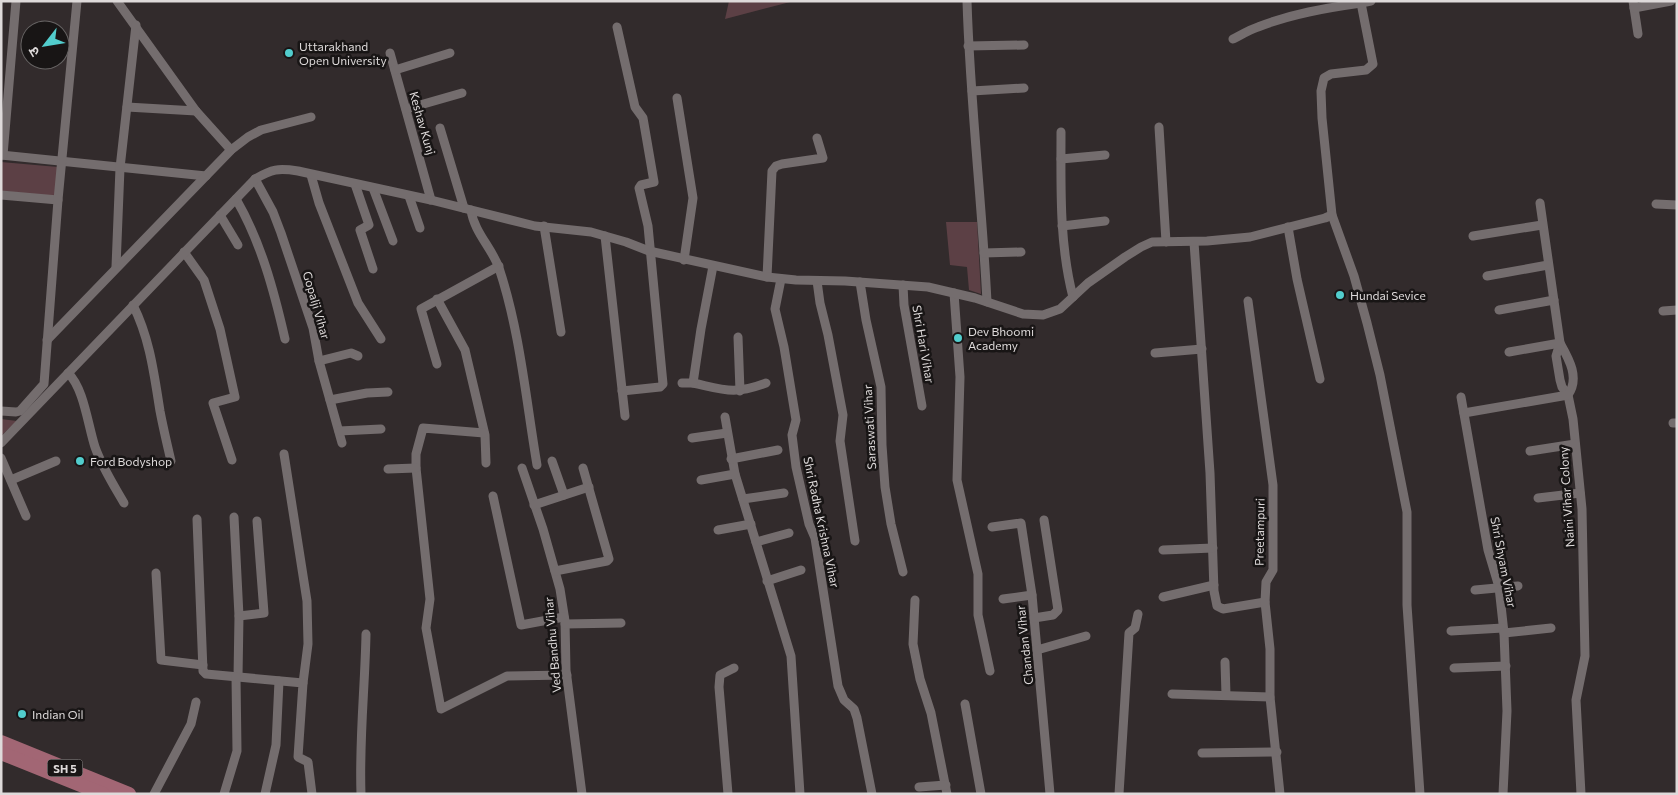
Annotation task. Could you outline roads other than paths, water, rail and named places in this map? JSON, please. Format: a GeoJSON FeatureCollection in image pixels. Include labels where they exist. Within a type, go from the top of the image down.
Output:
{"type":"FeatureCollection","features":[{"type":"Feature","properties":{"kind":"main road","name":"SH 5"},"geometry":{"type":"LineString","coordinates":[[1,742],[128,794]]}},
{"type":"Feature","properties":{"kind":"main road"},"geometry":{"type":"LineString","coordinates":[[1,753],[103,794]]}},
{"type":"Feature","properties":{"kind":"street"},"geometry":{"type":"LineString","coordinates":[[16,1],[2,155],[206,176]]}},
{"type":"Feature","properties":{"kind":"street"},"geometry":{"type":"LineString","coordinates":[[1,411],[16,412],[20,410],[44,384],[58,200],[78,1]]}},
{"type":"Feature","properties":{"kind":"street"},"geometry":{"type":"LineString","coordinates":[[117,1],[196,111],[231,150]]}},
{"type":"Feature","properties":{"kind":"street"},"geometry":{"type":"LineString","coordinates":[[967,1],[968,46],[986,302]]}},
{"type":"Feature","properties":{"kind":"street"},"geometry":{"type":"LineString","coordinates":[[1233,40],[1255,27],[1315,5],[1371,1]]}},
{"type":"Feature","properties":{"kind":"street"},"geometry":{"type":"LineString","coordinates":[[1638,34],[1634,4],[1671,1]]}},
{"type":"Feature","properties":{"kind":"street"},"geometry":{"type":"LineString","coordinates":[[1361,2],[1373,64],[1366,70],[1331,74],[1324,78],[1321,91],[1322,118],[1332,215],[1354,276],[1367,323],[1380,375],[1407,512],[1407,605],[1420,794]]}},
{"type":"Feature","properties":{"kind":"street"},"geometry":{"type":"LineString","coordinates":[[116,268],[120,168],[136,25]]}},
{"type":"Feature","properties":{"kind":"street"},"geometry":{"type":"LineString","coordinates":[[617,27],[635,107],[643,118],[654,182],[639,188],[648,226],[663,384],[660,387],[622,391]]}},
{"type":"Feature","properties":{"kind":"street"},"geometry":{"type":"LineString","coordinates":[[968,46],[1024,45]]}},
{"type":"Feature","properties":{"kind":"street","name":"Keshav Kunj"},"geometry":{"type":"LineString","coordinates":[[390,53],[431,200]]}},
{"type":"Feature","properties":{"kind":"street"},"geometry":{"type":"LineString","coordinates":[[395,70],[450,53]]}},
{"type":"Feature","properties":{"kind":"street"},"geometry":{"type":"LineString","coordinates":[[972,91],[1024,88]]}},
{"type":"Feature","properties":{"kind":"street"},"geometry":{"type":"LineString","coordinates":[[406,109],[462,93]]}},
{"type":"Feature","properties":{"kind":"street"},"geometry":{"type":"LineString","coordinates":[[677,98],[693,198],[684,260]]}},
{"type":"Feature","properties":{"kind":"street"},"geometry":{"type":"LineString","coordinates":[[127,107],[196,111]]}},
{"type":"Feature","properties":{"kind":"street"},"geometry":{"type":"LineString","coordinates":[[47,340],[231,150],[261,130],[311,117]]}},
{"type":"Feature","properties":{"kind":"street"},"geometry":{"type":"LineString","coordinates":[[1158,127],[1166,242]]}},
{"type":"Feature","properties":{"kind":"street"},"geometry":{"type":"LineString","coordinates":[[440,128],[472,219],[499,266],[513,321],[537,465]]}},
{"type":"Feature","properties":{"kind":"street"},"geometry":{"type":"LineString","coordinates":[[1061,132],[1062,226],[1067,272],[1073,297]]}},
{"type":"Feature","properties":{"kind":"street"},"geometry":{"type":"LineString","coordinates":[[768,277],[772,171],[776,166],[782,164],[823,158],[818,138]]}},
{"type":"Feature","properties":{"kind":"street"},"geometry":{"type":"LineString","coordinates":[[1061,159],[1105,155]]}},
{"type":"Feature","properties":{"kind":"street"},"geometry":{"type":"LineString","coordinates":[[1,443],[255,179],[279,168],[544,226],[591,232],[684,260],[781,280],[860,282],[928,287],[1023,314],[1043,315],[1060,309],[1088,283],[1141,247],[1152,242],[1194,242],[1250,237],[1332,215]]}},
{"type":"Feature","properties":{"kind":"street"},"geometry":{"type":"LineString","coordinates":[[312,175],[319,203],[358,303],[381,338]]}},
{"type":"Feature","properties":{"kind":"street","name":"Gopalji Vihar"},"geometry":{"type":"LineString","coordinates":[[255,179],[273,212],[313,328],[319,361],[342,443]]}},
{"type":"Feature","properties":{"kind":"street"},"geometry":{"type":"LineString","coordinates":[[356,184],[369,225],[360,230],[373,270]]}},
{"type":"Feature","properties":{"kind":"street"},"geometry":{"type":"LineString","coordinates":[[373,188],[393,241]]}},
{"type":"Feature","properties":{"kind":"street"},"geometry":{"type":"LineString","coordinates":[[1,195],[58,200]]}},
{"type":"Feature","properties":{"kind":"street"},"geometry":{"type":"LineString","coordinates":[[408,196],[420,228]]}},
{"type":"Feature","properties":{"kind":"street"},"geometry":{"type":"LineString","coordinates":[[236,199],[248,221],[274,290],[285,339]]}},
{"type":"Feature","properties":{"kind":"street","name":"Naini Vihar Colony"},"geometry":{"type":"LineString","coordinates":[[1540,203],[1560,343],[1556,356],[1562,387],[1568,396],[1580,493],[1585,656],[1576,700],[1581,794]]}},
{"type":"Feature","properties":{"kind":"street"},"geometry":{"type":"LineString","coordinates":[[1656,204],[1677,205]]}},
{"type":"Feature","properties":{"kind":"street"},"geometry":{"type":"LineString","coordinates":[[220,215],[238,245]]}},
{"type":"Feature","properties":{"kind":"street"},"geometry":{"type":"LineString","coordinates":[[1062,226],[1105,221]]}},
{"type":"Feature","properties":{"kind":"street"},"geometry":{"type":"LineString","coordinates":[[1473,236],[1542,225]]}},
{"type":"Feature","properties":{"kind":"street"},"geometry":{"type":"LineString","coordinates":[[544,226],[561,332]]}},
{"type":"Feature","properties":{"kind":"street"},"geometry":{"type":"LineString","coordinates":[[1288,227],[1300,295],[1320,379]]}},
{"type":"Feature","properties":{"kind":"street"},"geometry":{"type":"LineString","coordinates":[[605,236],[625,416]]}},
{"type":"Feature","properties":{"kind":"street"},"geometry":{"type":"LineString","coordinates":[[1194,242],[1210,473],[1214,585],[1217,606],[1223,610],[1265,602]]}},
{"type":"Feature","properties":{"kind":"street"},"geometry":{"type":"LineString","coordinates":[[184,252],[204,280],[220,329],[235,397],[213,403],[232,460]]}},
{"type":"Feature","properties":{"kind":"street"},"geometry":{"type":"LineString","coordinates":[[984,253],[1021,252]]}},
{"type":"Feature","properties":{"kind":"street"},"geometry":{"type":"LineString","coordinates":[[1487,276],[1548,265]]}},
{"type":"Feature","properties":{"kind":"street"},"geometry":{"type":"LineString","coordinates":[[437,364],[421,309],[499,266]]}},
{"type":"Feature","properties":{"kind":"street"},"geometry":{"type":"LineString","coordinates":[[693,383],[713,266]]}},
{"type":"Feature","properties":{"kind":"street","name":"Shri Radha Krishna Vihar"},"geometry":{"type":"LineString","coordinates":[[781,280],[775,309],[786,354],[796,420],[792,435],[796,467],[809,524],[815,538],[838,686],[844,700],[854,709],[857,718],[872,794]]}},
{"type":"Feature","properties":{"kind":"street"},"geometry":{"type":"LineString","coordinates":[[817,281],[843,415],[840,441],[855,541]]}},
{"type":"Feature","properties":{"kind":"street","name":"Saraswati Vihar"},"geometry":{"type":"LineString","coordinates":[[860,282],[866,320],[881,387],[885,487],[891,524],[903,572]]}},
{"type":"Feature","properties":{"kind":"street","name":"Shri Hari Vihar"},"geometry":{"type":"LineString","coordinates":[[903,285],[904,305],[922,406]]}},
{"type":"Feature","properties":{"kind":"street"},"geometry":{"type":"LineString","coordinates":[[954,293],[960,377],[957,480],[978,574],[978,615],[990,671]]}},
{"type":"Feature","properties":{"kind":"street"},"geometry":{"type":"LineString","coordinates":[[437,299],[465,350],[484,433],[486,463]]}},
{"type":"Feature","properties":{"kind":"street"},"geometry":{"type":"LineString","coordinates":[[1499,310],[1554,300]]}},
{"type":"Feature","properties":{"kind":"street","name":"Preetampuri"},"geometry":{"type":"LineString","coordinates":[[1248,301],[1273,485],[1273,570],[1266,582],[1265,602],[1270,649],[1270,697],[1280,794]]}},
{"type":"Feature","properties":{"kind":"street"},"geometry":{"type":"LineString","coordinates":[[133,305],[144,330],[151,354],[160,413],[171,460]]}},
{"type":"Feature","properties":{"kind":"street"},"geometry":{"type":"LineString","coordinates":[[1663,311],[1677,310]]}},
{"type":"Feature","properties":{"kind":"street"},"geometry":{"type":"LineString","coordinates":[[738,337],[740,391]]}},
{"type":"Feature","properties":{"kind":"street"},"geometry":{"type":"LineString","coordinates":[[1464,413],[1568,396],[1572,386],[1573,370],[1568,356],[1560,343],[1509,352]]}},
{"type":"Feature","properties":{"kind":"street"},"geometry":{"type":"LineString","coordinates":[[1155,353],[1202,349]]}},
{"type":"Feature","properties":{"kind":"street"},"geometry":{"type":"LineString","coordinates":[[319,361],[351,353],[358,356]]}},
{"type":"Feature","properties":{"kind":"street"},"geometry":{"type":"LineString","coordinates":[[68,373],[78,388],[105,472],[124,503]]}},
{"type":"Feature","properties":{"kind":"street"},"geometry":{"type":"LineString","coordinates":[[682,383],[693,383],[729,391],[748,390],[766,383]]}},
{"type":"Feature","properties":{"kind":"street"},"geometry":{"type":"LineString","coordinates":[[330,400],[367,393],[388,392]]}},
{"type":"Feature","properties":{"kind":"street","name":"Shri Shyam Vihar"},"geometry":{"type":"LineString","coordinates":[[1461,397],[1488,550],[1499,588],[1504,630],[1507,712],[1504,794]]}},
{"type":"Feature","properties":{"kind":"street"},"geometry":{"type":"LineString","coordinates":[[725,417],[735,474],[792,656],[800,794]]}},
{"type":"Feature","properties":{"kind":"street"},"geometry":{"type":"LineString","coordinates":[[484,433],[422,428],[416,454],[430,599],[426,628],[441,709],[507,676],[567,675]]}},
{"type":"Feature","properties":{"kind":"street"},"geometry":{"type":"LineString","coordinates":[[339,431],[380,429]]}},
{"type":"Feature","properties":{"kind":"street"},"geometry":{"type":"LineString","coordinates":[[692,438],[727,433]]}},
{"type":"Feature","properties":{"kind":"street"},"geometry":{"type":"LineString","coordinates":[[1530,451],[1575,444]]}},
{"type":"Feature","properties":{"kind":"street"},"geometry":{"type":"LineString","coordinates":[[731,459],[778,450]]}},
{"type":"Feature","properties":{"kind":"street"},"geometry":{"type":"LineString","coordinates":[[284,454],[307,601],[308,644],[303,683],[298,756],[308,762],[312,794]]}},
{"type":"Feature","properties":{"kind":"street"},"geometry":{"type":"LineString","coordinates":[[1,458],[26,516]]}},
{"type":"Feature","properties":{"kind":"street"},"geometry":{"type":"LineString","coordinates":[[11,480],[56,461]]}},
{"type":"Feature","properties":{"kind":"street"},"geometry":{"type":"LineString","coordinates":[[552,462],[564,495]]}},
{"type":"Feature","properties":{"kind":"street"},"geometry":{"type":"LineString","coordinates":[[388,469],[416,468]]}},
{"type":"Feature","properties":{"kind":"street","name":"Ved Bandhu Vihar"},"geometry":{"type":"LineString","coordinates":[[522,468],[560,589],[565,620],[567,675],[582,794]]}},
{"type":"Feature","properties":{"kind":"street"},"geometry":{"type":"LineString","coordinates":[[555,571],[609,560],[583,468]]}},
{"type":"Feature","properties":{"kind":"street"},"geometry":{"type":"LineString","coordinates":[[701,480],[735,474]]}},
{"type":"Feature","properties":{"kind":"street"},"geometry":{"type":"LineString","coordinates":[[534,505],[589,487]]}},
{"type":"Feature","properties":{"kind":"street"},"geometry":{"type":"LineString","coordinates":[[743,498],[784,492]]}},
{"type":"Feature","properties":{"kind":"street"},"geometry":{"type":"LineString","coordinates":[[1538,498],[1580,493]]}},
{"type":"Feature","properties":{"kind":"street"},"geometry":{"type":"LineString","coordinates":[[493,496],[521,625],[565,620],[621,623]]}},
{"type":"Feature","properties":{"kind":"street"},"geometry":{"type":"LineString","coordinates":[[224,794],[236,752],[239,616],[234,517]]}},
{"type":"Feature","properties":{"kind":"street"},"geometry":{"type":"LineString","coordinates":[[197,519],[203,671],[206,674],[303,683]]}},
{"type":"Feature","properties":{"kind":"street"},"geometry":{"type":"LineString","coordinates":[[239,616],[264,613],[257,520]]}},
{"type":"Feature","properties":{"kind":"street"},"geometry":{"type":"LineString","coordinates":[[1034,618],[1053,614],[1058,610],[1044,520]]}},
{"type":"Feature","properties":{"kind":"street","name":"Chandan Vihar"},"geometry":{"type":"LineString","coordinates":[[992,527],[1021,523],[1032,595],[1050,794]]}},
{"type":"Feature","properties":{"kind":"street"},"geometry":{"type":"LineString","coordinates":[[718,530],[751,524]]}},
{"type":"Feature","properties":{"kind":"street"},"geometry":{"type":"LineString","coordinates":[[756,542],[789,533]]}},
{"type":"Feature","properties":{"kind":"street"},"geometry":{"type":"LineString","coordinates":[[1163,550],[1213,548]]}},
{"type":"Feature","properties":{"kind":"street"},"geometry":{"type":"LineString","coordinates":[[767,581],[801,570]]}},
{"type":"Feature","properties":{"kind":"street"},"geometry":{"type":"LineString","coordinates":[[156,573],[161,660],[203,665]]}},
{"type":"Feature","properties":{"kind":"street"},"geometry":{"type":"LineString","coordinates":[[1163,597],[1214,585]]}},
{"type":"Feature","properties":{"kind":"street"},"geometry":{"type":"LineString","coordinates":[[1475,590],[1518,586]]}},
{"type":"Feature","properties":{"kind":"street"},"geometry":{"type":"LineString","coordinates":[[1003,599],[1032,595]]}},
{"type":"Feature","properties":{"kind":"street"},"geometry":{"type":"LineString","coordinates":[[915,600],[913,644],[920,679],[931,713],[947,790],[919,787]]}},
{"type":"Feature","properties":{"kind":"street"},"geometry":{"type":"LineString","coordinates":[[1119,794],[1130,634],[1135,628],[1138,614]]}},
{"type":"Feature","properties":{"kind":"street"},"geometry":{"type":"LineString","coordinates":[[1452,632],[1551,628]]}},
{"type":"Feature","properties":{"kind":"street"},"geometry":{"type":"LineString","coordinates":[[361,794],[360,750],[366,634]]}},
{"type":"Feature","properties":{"kind":"street"},"geometry":{"type":"LineString","coordinates":[[1037,650],[1086,636]]}},
{"type":"Feature","properties":{"kind":"street"},"geometry":{"type":"LineString","coordinates":[[1225,662],[1226,695]]}},
{"type":"Feature","properties":{"kind":"street"},"geometry":{"type":"LineString","coordinates":[[1454,668],[1506,666]]}},
{"type":"Feature","properties":{"kind":"street"},"geometry":{"type":"LineString","coordinates":[[728,794],[719,687],[720,675],[734,668]]}},
{"type":"Feature","properties":{"kind":"street"},"geometry":{"type":"LineString","coordinates":[[265,794],[276,744],[278,681]]}},
{"type":"Feature","properties":{"kind":"street"},"geometry":{"type":"LineString","coordinates":[[1172,694],[1270,697]]}},
{"type":"Feature","properties":{"kind":"street"},"geometry":{"type":"LineString","coordinates":[[154,794],[191,724],[196,702]]}},
{"type":"Feature","properties":{"kind":"street"},"geometry":{"type":"LineString","coordinates":[[965,704],[981,794]]}},
{"type":"Feature","properties":{"kind":"street"},"geometry":{"type":"LineString","coordinates":[[1202,753],[1277,752]]}},
{"type":"Feature","properties":{"kind":"place","name":"Uttarakhand Open University"},"geometry":{"type":"Point","coordinates":[289,53]}},
{"type":"Feature","properties":{"kind":"place","name":"Hundai Sevice"},"geometry":{"type":"Point","coordinates":[1340,295]}},
{"type":"Feature","properties":{"kind":"place","name":"Dev Bhoomi Academy"},"geometry":{"type":"Point","coordinates":[958,338]}},
{"type":"Feature","properties":{"kind":"place","name":"Ford Bodyshop"},"geometry":{"type":"Point","coordinates":[80,461]}},
{"type":"Feature","properties":{"kind":"place","name":"Indian Oil"},"geometry":{"type":"Point","coordinates":[22,714]}}]}
